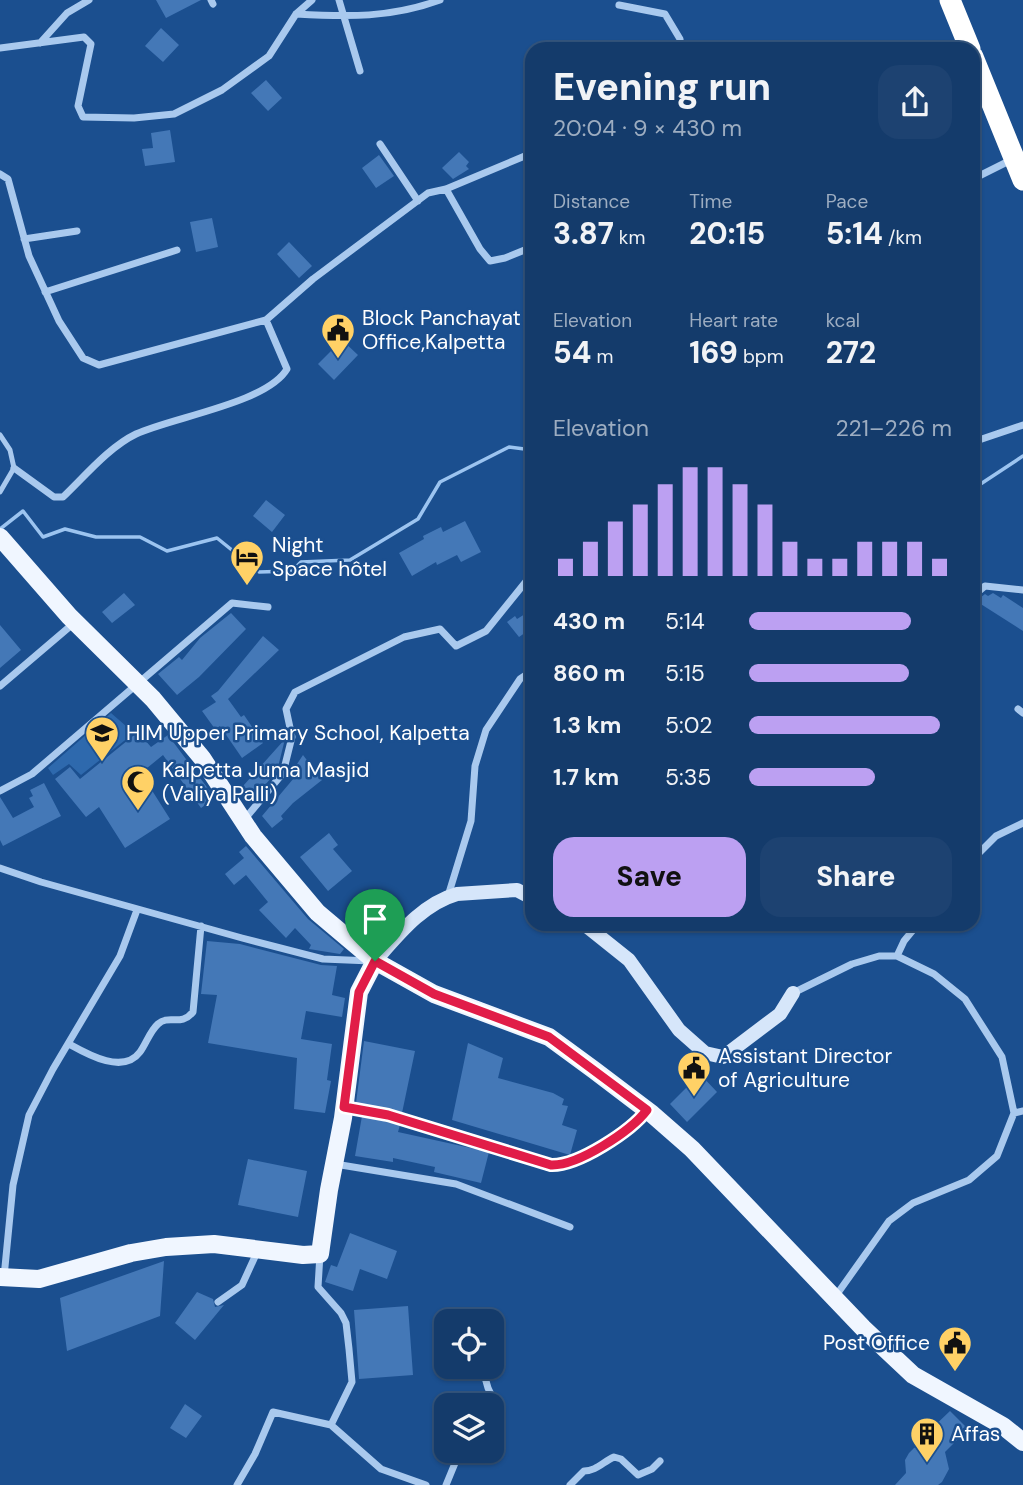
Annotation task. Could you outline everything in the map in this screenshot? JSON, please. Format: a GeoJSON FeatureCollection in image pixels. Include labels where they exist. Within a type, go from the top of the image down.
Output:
{"type":"FeatureCollection","features":[{"type":"Feature","properties":{"kind":"highway"},"geometry":{"type":"LineString","coordinates":[[950,0],[967,42]]}},
{"type":"Feature","properties":{"kind":"highway"},"geometry":{"type":"LineString","coordinates":[[980,74],[1023,180]]}},
{"type":"Feature","properties":{"kind":"main road"},"geometry":{"type":"LineString","coordinates":[[1,538],[202,758],[243,821],[317,912],[375,961],[434,994],[549,1037],[647,1110],[692,1149],[863,1328],[913,1375],[1003,1426],[1023,1442]]}},
{"type":"Feature","properties":{"kind":"main road"},"geometry":{"type":"LineString","coordinates":[[2,1277],[39,1279],[131,1253],[166,1247],[214,1244],[303,1255],[320,1254],[359,992],[375,961],[418,914],[448,896],[517,890],[525,894]]}},
{"type":"Feature","properties":{"kind":"main road"},"geometry":{"type":"LineString","coordinates":[[593,931],[629,960],[679,1030],[705,1053],[723,1057],[780,1014],[793,993]]}},
{"type":"Feature","properties":{"kind":"street"},"geometry":{"type":"LineString","coordinates":[[39,44],[67,13],[89,0]]}},
{"type":"Feature","properties":{"kind":"street"},"geometry":{"type":"LineString","coordinates":[[0,48],[84,37],[91,44],[78,106],[83,117],[134,118],[174,114],[222,90],[269,56],[296,14],[312,0]]}},
{"type":"Feature","properties":{"kind":"street"},"geometry":{"type":"LineString","coordinates":[[339,0],[360,71]]}},
{"type":"Feature","properties":{"kind":"street"},"geometry":{"type":"LineString","coordinates":[[296,14],[345,17],[410,11],[440,0]]}},
{"type":"Feature","properties":{"kind":"street"},"geometry":{"type":"LineString","coordinates":[[619,5],[664,13],[680,42]]}},
{"type":"Feature","properties":{"kind":"street"},"geometry":{"type":"LineString","coordinates":[[380,145],[418,201]]}},
{"type":"Feature","properties":{"kind":"street"},"geometry":{"type":"LineString","coordinates":[[0,174],[8,179],[29,256],[59,321],[83,358],[99,365],[266,320],[313,279],[428,193],[446,189],[525,156]]}},
{"type":"Feature","properties":{"kind":"street"},"geometry":{"type":"LineString","coordinates":[[980,176],[1014,159]]}},
{"type":"Feature","properties":{"kind":"street"},"geometry":{"type":"LineString","coordinates":[[446,189],[480,249],[490,261],[525,250]]}},
{"type":"Feature","properties":{"kind":"street"},"geometry":{"type":"LineString","coordinates":[[24,239],[77,231]]}},
{"type":"Feature","properties":{"kind":"street"},"geometry":{"type":"LineString","coordinates":[[45,292],[177,250]]}},
{"type":"Feature","properties":{"kind":"street"},"geometry":{"type":"LineString","coordinates":[[14,468],[54,498],[63,497],[108,454],[135,435],[240,400],[281,380],[287,369],[266,320]]}},
{"type":"Feature","properties":{"kind":"street"},"geometry":{"type":"LineString","coordinates":[[980,440],[1023,425]]}},
{"type":"Feature","properties":{"kind":"street"},"geometry":{"type":"LineString","coordinates":[[243,821],[283,774],[292,737],[286,709],[295,692],[404,637],[440,629],[456,646],[486,631],[525,583]]}},
{"type":"Feature","properties":{"kind":"street"},"geometry":{"type":"LineString","coordinates":[[980,590],[985,586],[1023,590]]}},
{"type":"Feature","properties":{"kind":"street"},"geometry":{"type":"LineString","coordinates":[[0,791],[32,774],[232,603],[268,607]]}},
{"type":"Feature","properties":{"kind":"street"},"geometry":{"type":"LineString","coordinates":[[0,686],[75,622]]}},
{"type":"Feature","properties":{"kind":"street"},"geometry":{"type":"LineString","coordinates":[[448,896],[471,821],[475,766],[486,730],[520,679],[525,676]]}},
{"type":"Feature","properties":{"kind":"street"},"geometry":{"type":"LineString","coordinates":[[980,852],[996,836],[1023,823]]}},
{"type":"Feature","properties":{"kind":"street"},"geometry":{"type":"LineString","coordinates":[[0,868],[137,910],[323,959],[375,961]]}},
{"type":"Feature","properties":{"kind":"street"},"geometry":{"type":"LineString","coordinates":[[2,1277],[13,1185],[29,1115],[120,956],[137,910]]}},
{"type":"Feature","properties":{"kind":"street"},"geometry":{"type":"LineString","coordinates":[[69,1044],[94,1057],[130,1062],[138,1055],[157,1025],[164,1020],[179,1021],[188,1018],[192,1012],[201,926]]}},
{"type":"Feature","properties":{"kind":"street"},"geometry":{"type":"LineString","coordinates":[[897,956],[912,931]]}},
{"type":"Feature","properties":{"kind":"street"},"geometry":{"type":"LineString","coordinates":[[793,993],[852,964],[879,956],[897,956],[934,974],[965,999],[1002,1057],[1014,1113],[997,1156],[970,1180],[913,1203],[888,1221],[834,1297]]}},
{"type":"Feature","properties":{"kind":"street"},"geometry":{"type":"LineString","coordinates":[[344,1107],[388,1115],[551,1165],[561,1165],[590,1155],[647,1110]]}},
{"type":"Feature","properties":{"kind":"street"},"geometry":{"type":"LineString","coordinates":[[1014,1113],[1023,1111]]}},
{"type":"Feature","properties":{"kind":"street"},"geometry":{"type":"LineString","coordinates":[[334,1163],[456,1185],[570,1227]]}},
{"type":"Feature","properties":{"kind":"street"},"geometry":{"type":"LineString","coordinates":[[218,1302],[242,1285],[258,1250]]}},
{"type":"Feature","properties":{"kind":"street"},"geometry":{"type":"LineString","coordinates":[[320,1254],[318,1287],[341,1313],[346,1323],[352,1382],[331,1424]]}},
{"type":"Feature","properties":{"kind":"street"},"geometry":{"type":"LineString","coordinates":[[237,1485],[255,1454],[273,1412],[331,1424],[382,1469],[426,1485]]}},
{"type":"Feature","properties":{"kind":"street"},"geometry":{"type":"LineString","coordinates":[[570,1485],[584,1471],[593,1471],[614,1457],[621,1459],[638,1475],[652,1469],[660,1461]]}},
{"type":"Feature","properties":{"kind":"street"},"geometry":{"type":"LineString","coordinates":[[446,1485],[455,1463]]}},
{"type":"Feature","properties":{"kind":"lane"},"geometry":{"type":"LineString","coordinates":[[0,436],[10,450],[14,468],[0,492]]}},
{"type":"Feature","properties":{"kind":"shaded area"},"geometry":{"type":"Polygon","coordinates":[[[111,713],[134,733],[81,775],[69,764],[53,775],[48,768],[111,713]]]}},
{"type":"Feature","properties":{"kind":"building"},"geometry":{"type":"Polygon","coordinates":[[[156,0],[201,0],[166,18],[156,0]]]}},
{"type":"Feature","properties":{"kind":"building"},"geometry":{"type":"Polygon","coordinates":[[[161,28],[179,45],[163,62],[145,46],[161,28]]]}},
{"type":"Feature","properties":{"kind":"building"},"geometry":{"type":"Polygon","coordinates":[[[266,80],[282,98],[268,111],[251,93],[266,80]]]}},
{"type":"Feature","properties":{"kind":"building"},"geometry":{"type":"Polygon","coordinates":[[[170,130],[175,162],[145,166],[142,149],[153,148],[151,133],[170,130]]]}},
{"type":"Feature","properties":{"kind":"building"},"geometry":{"type":"Polygon","coordinates":[[[459,152],[469,162],[466,166],[469,169],[453,179],[442,168],[459,152]]]}},
{"type":"Feature","properties":{"kind":"building"},"geometry":{"type":"Polygon","coordinates":[[[379,155],[394,176],[376,188],[362,168],[379,155]]]}},
{"type":"Feature","properties":{"kind":"building"},"geometry":{"type":"Polygon","coordinates":[[[212,218],[218,247],[196,252],[190,222],[212,218]]]}},
{"type":"Feature","properties":{"kind":"building"},"geometry":{"type":"Polygon","coordinates":[[[289,242],[312,266],[299,278],[277,254],[289,242]]]}},
{"type":"Feature","properties":{"kind":"building","name":"Block Panchayat Office,Kalpetta"},"geometry":{"type":"Polygon","coordinates":[[[342,340],[358,355],[334,380],[318,364],[342,340]]]}},
{"type":"Feature","properties":{"kind":"building"},"geometry":{"type":"Polygon","coordinates":[[[266,500],[285,515],[272,532],[253,516],[266,500]]]}},
{"type":"Feature","properties":{"kind":"building"},"geometry":{"type":"Polygon","coordinates":[[[465,521],[481,552],[461,562],[457,555],[437,565],[436,562],[412,576],[399,553],[441,527],[443,532],[465,521]]]}},
{"type":"Feature","properties":{"kind":"building"},"geometry":{"type":"Polygon","coordinates":[[[124,593],[135,605],[112,623],[102,612],[124,593]]]}},
{"type":"Feature","properties":{"kind":"building"},"geometry":{"type":"Polygon","coordinates":[[[993,593],[1001,598],[1003,595],[1023,608],[1023,631],[980,604],[980,598],[985,594],[988,596],[993,593]]]}},
{"type":"Feature","properties":{"kind":"building"},"geometry":{"type":"Polygon","coordinates":[[[231,613],[246,629],[199,677],[177,695],[158,674],[179,657],[182,660],[200,638],[231,613]]]}},
{"type":"Feature","properties":{"kind":"building"},"geometry":{"type":"Polygon","coordinates":[[[525,614],[525,633],[519,637],[507,622],[515,616],[517,619],[525,614]]]}},
{"type":"Feature","properties":{"kind":"building"},"geometry":{"type":"Polygon","coordinates":[[[0,625],[21,650],[0,668],[0,625]]]}},
{"type":"Feature","properties":{"kind":"building"},"geometry":{"type":"Polygon","coordinates":[[[263,636],[279,650],[228,699],[241,717],[244,715],[263,743],[242,758],[220,726],[215,729],[202,711],[216,702],[211,696],[263,636]]]}},
{"type":"Feature","properties":{"kind":"building"},"geometry":{"type":"Polygon","coordinates":[[[138,732],[151,747],[168,735],[215,798],[201,808],[163,755],[141,773],[170,819],[125,848],[99,807],[86,817],[55,779],[70,767],[80,779],[138,732]]]}},
{"type":"Feature","properties":{"kind":"building"},"geometry":{"type":"Polygon","coordinates":[[[285,739],[277,771],[254,798],[243,786],[285,739]]]}},
{"type":"Feature","properties":{"kind":"building"},"geometry":{"type":"Polygon","coordinates":[[[303,755],[322,780],[293,803],[281,816],[283,819],[272,828],[262,816],[299,772],[295,767],[303,755]]]}},
{"type":"Feature","properties":{"kind":"building"},"geometry":{"type":"Polygon","coordinates":[[[44,783],[61,816],[3,846],[0,840],[0,797],[13,818],[34,807],[29,798],[33,796],[30,790],[44,783]]]}},
{"type":"Feature","properties":{"kind":"building"},"geometry":{"type":"Polygon","coordinates":[[[329,833],[338,845],[333,849],[352,871],[328,891],[300,857],[329,833]]]}},
{"type":"Feature","properties":{"kind":"building"},"geometry":{"type":"Polygon","coordinates":[[[246,846],[308,919],[344,949],[340,954],[309,949],[311,945],[295,928],[286,938],[259,910],[268,902],[246,875],[234,885],[225,874],[244,858],[239,852],[246,846]]]}},
{"type":"Feature","properties":{"kind":"building"},"geometry":{"type":"Polygon","coordinates":[[[207,941],[240,944],[321,965],[337,966],[332,995],[345,998],[342,1017],[306,1011],[301,1039],[332,1044],[327,1080],[331,1081],[325,1113],[294,1109],[297,1058],[208,1043],[217,995],[201,994],[207,941]]]}},
{"type":"Feature","properties":{"kind":"building"},"geometry":{"type":"Polygon","coordinates":[[[364,1041],[415,1051],[402,1113],[356,1103],[364,1041]]]}},
{"type":"Feature","properties":{"kind":"building"},"geometry":{"type":"Polygon","coordinates":[[[468,1043],[503,1058],[498,1078],[553,1093],[564,1099],[562,1105],[568,1106],[562,1125],[577,1130],[570,1155],[452,1120],[468,1043]]]}},
{"type":"Feature","properties":{"kind":"building","name":"Assistant Director of Agriculture"},"geometry":{"type":"Polygon","coordinates":[[[700,1074],[717,1092],[687,1122],[670,1104],[700,1074]]]}},
{"type":"Feature","properties":{"kind":"building"},"geometry":{"type":"Polygon","coordinates":[[[362,1116],[400,1125],[398,1132],[489,1152],[481,1183],[434,1172],[435,1167],[393,1158],[393,1162],[355,1156],[362,1116]]]}},
{"type":"Feature","properties":{"kind":"building"},"geometry":{"type":"Polygon","coordinates":[[[248,1159],[307,1171],[298,1217],[238,1205],[248,1159]]]}},
{"type":"Feature","properties":{"kind":"building"},"geometry":{"type":"Polygon","coordinates":[[[350,1233],[397,1251],[387,1279],[360,1269],[353,1291],[325,1282],[331,1265],[337,1267],[350,1233]]]}},
{"type":"Feature","properties":{"kind":"building"},"geometry":{"type":"Polygon","coordinates":[[[164,1261],[160,1316],[67,1351],[60,1298],[164,1261]]]}},
{"type":"Feature","properties":{"kind":"building"},"geometry":{"type":"Polygon","coordinates":[[[197,1292],[213,1299],[215,1307],[224,1305],[195,1340],[175,1323],[197,1292]]]}},
{"type":"Feature","properties":{"kind":"building"},"geometry":{"type":"Polygon","coordinates":[[[408,1306],[413,1375],[359,1379],[354,1310],[408,1306]]]}},
{"type":"Feature","properties":{"kind":"building"},"geometry":{"type":"Polygon","coordinates":[[[185,1404],[202,1416],[186,1438],[170,1428],[185,1404]]]}},
{"type":"Feature","properties":{"kind":"building"},"geometry":{"type":"Polygon","coordinates":[[[950,1411],[968,1429],[945,1452],[949,1469],[942,1482],[938,1485],[895,1485],[906,1473],[905,1460],[909,1453],[934,1438],[928,1432],[950,1411]]]}},
{"type":"Feature","properties":{"kind":"waterway"},"geometry":{"type":"LineString","coordinates":[[0,529],[23,511],[43,537],[65,529],[96,537],[140,537],[167,551],[217,538],[259,572],[292,571],[301,562],[350,560],[418,519],[440,482],[509,447],[525,449]]}},
{"type":"Feature","properties":{"kind":"waterway"},"geometry":{"type":"LineString","coordinates":[[980,484],[1023,456]]}},
{"type":"Feature","properties":{"kind":"place","name":"Block Panchayat Office,Kalpetta"},"geometry":{"type":"Point","coordinates":[338,360]}},
{"type":"Feature","properties":{"kind":"place","name":"Night Space hôtel"},"geometry":{"type":"Point","coordinates":[247,587]}},
{"type":"Feature","properties":{"kind":"place","name":"HIM Upper Primary School, Kalpetta"},"geometry":{"type":"Point","coordinates":[102,763]}},
{"type":"Feature","properties":{"kind":"place","name":"Kalpetta Juma Masjid (Valiya Palli)"},"geometry":{"type":"Point","coordinates":[138,812]}},
{"type":"Feature","properties":{"kind":"place","name":"Assistant Director of Agriculture"},"geometry":{"type":"Point","coordinates":[694,1098]}},
{"type":"Feature","properties":{"kind":"place","name":"Post Office"},"geometry":{"type":"Point","coordinates":[955,1373]}},
{"type":"Feature","properties":{"kind":"place","name":"Affas"},"geometry":{"type":"Point","coordinates":[927,1464]}},
{"type":"Feature","properties":{"kind":"route"},"geometry":{"type":"LineString","coordinates":[[375,961],[434,994],[549,1037],[647,1110],[590,1155],[561,1165],[551,1165],[388,1115],[344,1107],[359,992],[375,961]]}}]}
